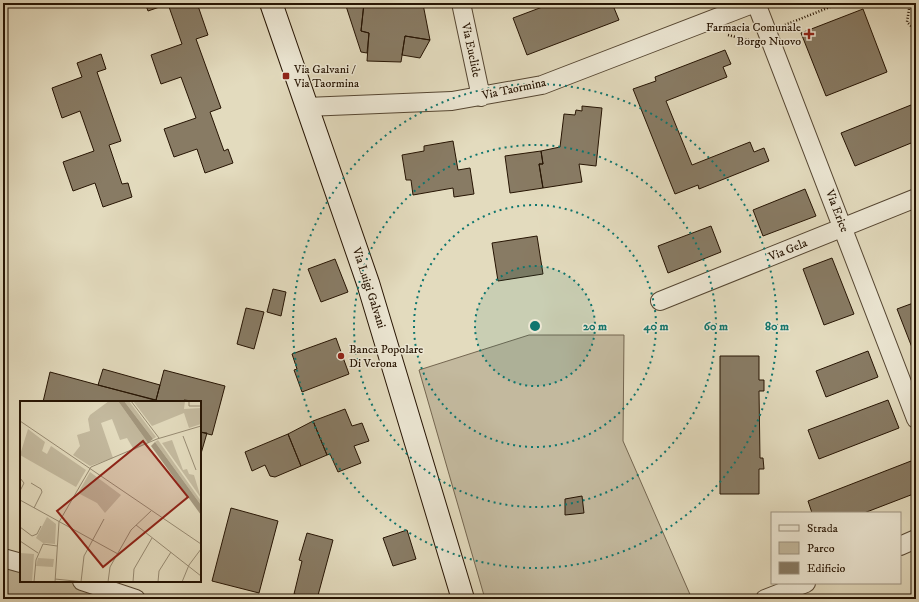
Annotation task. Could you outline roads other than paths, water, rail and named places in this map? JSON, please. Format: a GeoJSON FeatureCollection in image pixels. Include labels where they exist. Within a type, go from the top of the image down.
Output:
{"type":"FeatureCollection","features":[{"type":"Feature","properties":{"kind":"street","name":"Via Luigi Galvani"},"geometry":{"type":"LineString","coordinates":[[270,3],[368,283],[463,599]]}},
{"type":"Feature","properties":{"kind":"street","name":"Via Euclide"},"geometry":{"type":"LineString","coordinates":[[461,3],[481,96]]}},
{"type":"Feature","properties":{"kind":"street","name":"Via Taormina"},"geometry":{"type":"LineString","coordinates":[[306,107],[452,101],[542,85],[756,3]]}},
{"type":"Feature","properties":{"kind":"street","name":"Via Erice"},"geometry":{"type":"LineString","coordinates":[[756,3],[844,228],[916,420]]}},
{"type":"Feature","properties":{"kind":"street","name":"Via Gela"},"geometry":{"type":"LineString","coordinates":[[660,301],[916,198]]}},
{"type":"Feature","properties":{"kind":"street"},"geometry":{"type":"LineString","coordinates":[[901,546],[916,540]]}},
{"type":"Feature","properties":{"kind":"street"},"geometry":{"type":"LineString","coordinates":[[3,558],[20,563]]}},
{"type":"Feature","properties":{"kind":"street"},"geometry":{"type":"LineString","coordinates":[[85,582],[136,599]]}},
{"type":"Feature","properties":{"kind":"street"},"geometry":{"type":"LineString","coordinates":[[766,599],[804,584]]}},
{"type":"Feature","properties":{"kind":"place","name":"Farmacia Comunale Borgo Nuovo"},"geometry":{"type":"Point","coordinates":[809,34]}},
{"type":"Feature","properties":{"kind":"place","name":"Via Galvani / Via Taormina"},"geometry":{"type":"Point","coordinates":[286,76]}},
{"type":"Feature","properties":{"kind":"place","name":"Banca Popolare Di Verona"},"geometry":{"type":"Point","coordinates":[341,356]}}]}
